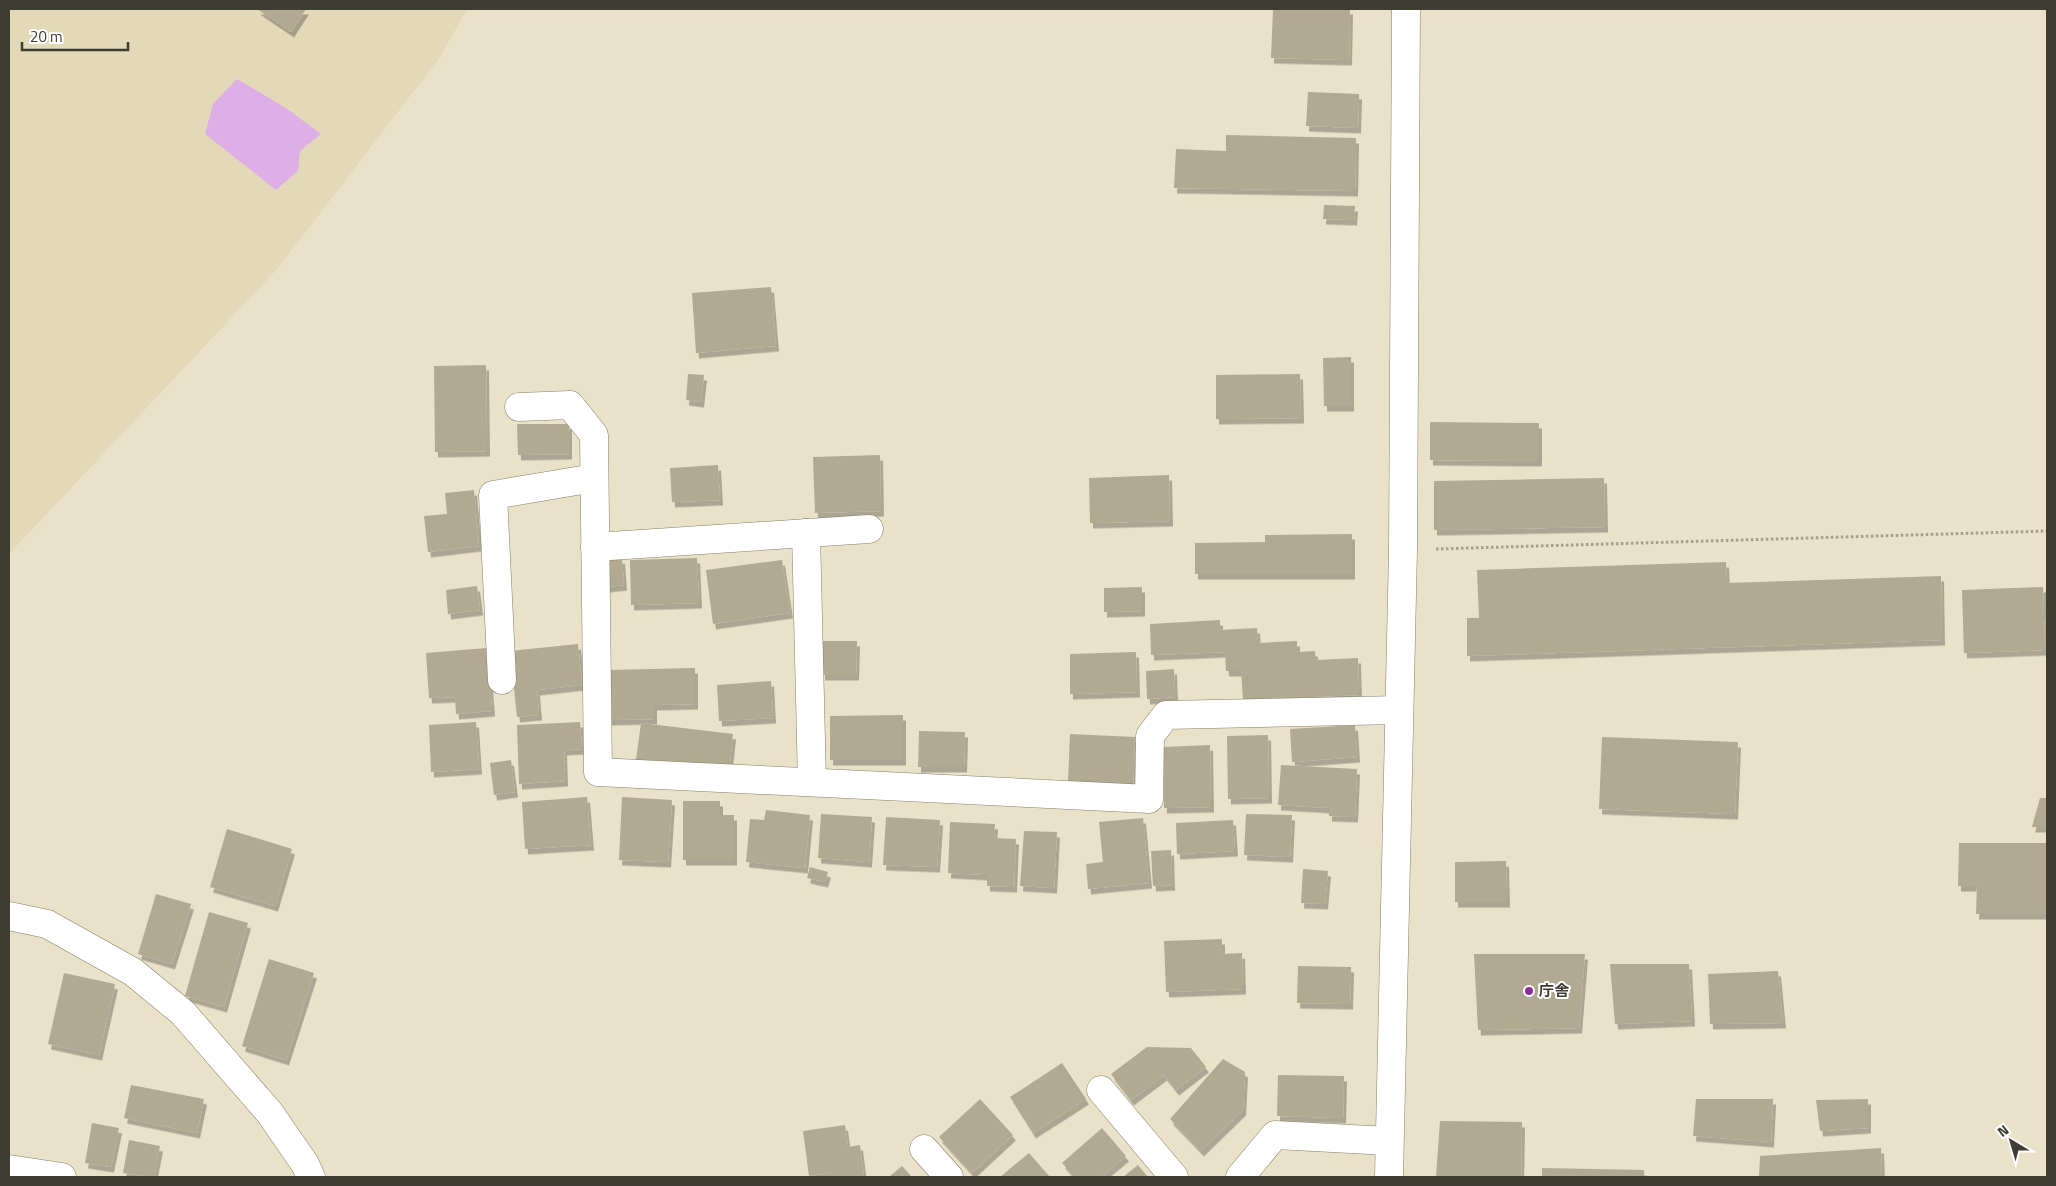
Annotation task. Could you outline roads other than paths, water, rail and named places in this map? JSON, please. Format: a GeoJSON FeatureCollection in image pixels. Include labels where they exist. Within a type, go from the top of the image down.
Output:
{"type":"FeatureCollection","features":[{"type":"Feature","properties":{"kind":"street"},"geometry":{"type":"LineString","coordinates":[[1389,1177],[1403,550],[1406,9]]}},
{"type":"Feature","properties":{"kind":"street"},"geometry":{"type":"LineString","coordinates":[[519,407],[570,405],[594,435],[598,772],[1149,799],[1150,736],[1166,716],[1399,710]]}},
{"type":"Feature","properties":{"kind":"street"},"geometry":{"type":"LineString","coordinates":[[502,680],[493,495],[594,478]]}},
{"type":"Feature","properties":{"kind":"street"},"geometry":{"type":"LineString","coordinates":[[595,547],[868,530]]}},
{"type":"Feature","properties":{"kind":"street"},"geometry":{"type":"LineString","coordinates":[[806,533],[812,782]]}},
{"type":"Feature","properties":{"kind":"street"},"geometry":{"type":"LineString","coordinates":[[9,916],[47,924],[133,972],[183,1013],[269,1112],[312,1177]]}},
{"type":"Feature","properties":{"kind":"street"},"geometry":{"type":"LineString","coordinates":[[1101,1090],[1174,1177]]}},
{"type":"Feature","properties":{"kind":"street"},"geometry":{"type":"LineString","coordinates":[[1240,1177],[1274,1135],[1389,1141]]}},
{"type":"Feature","properties":{"kind":"street"},"geometry":{"type":"LineString","coordinates":[[924,1149],[949,1177]]}},
{"type":"Feature","properties":{"kind":"street"},"geometry":{"type":"LineString","coordinates":[[9,1169],[62,1177]]}},
{"type":"Feature","properties":{"kind":"place","name":"庁舎"},"geometry":{"type":"Point","coordinates":[1529,991]}}]}
